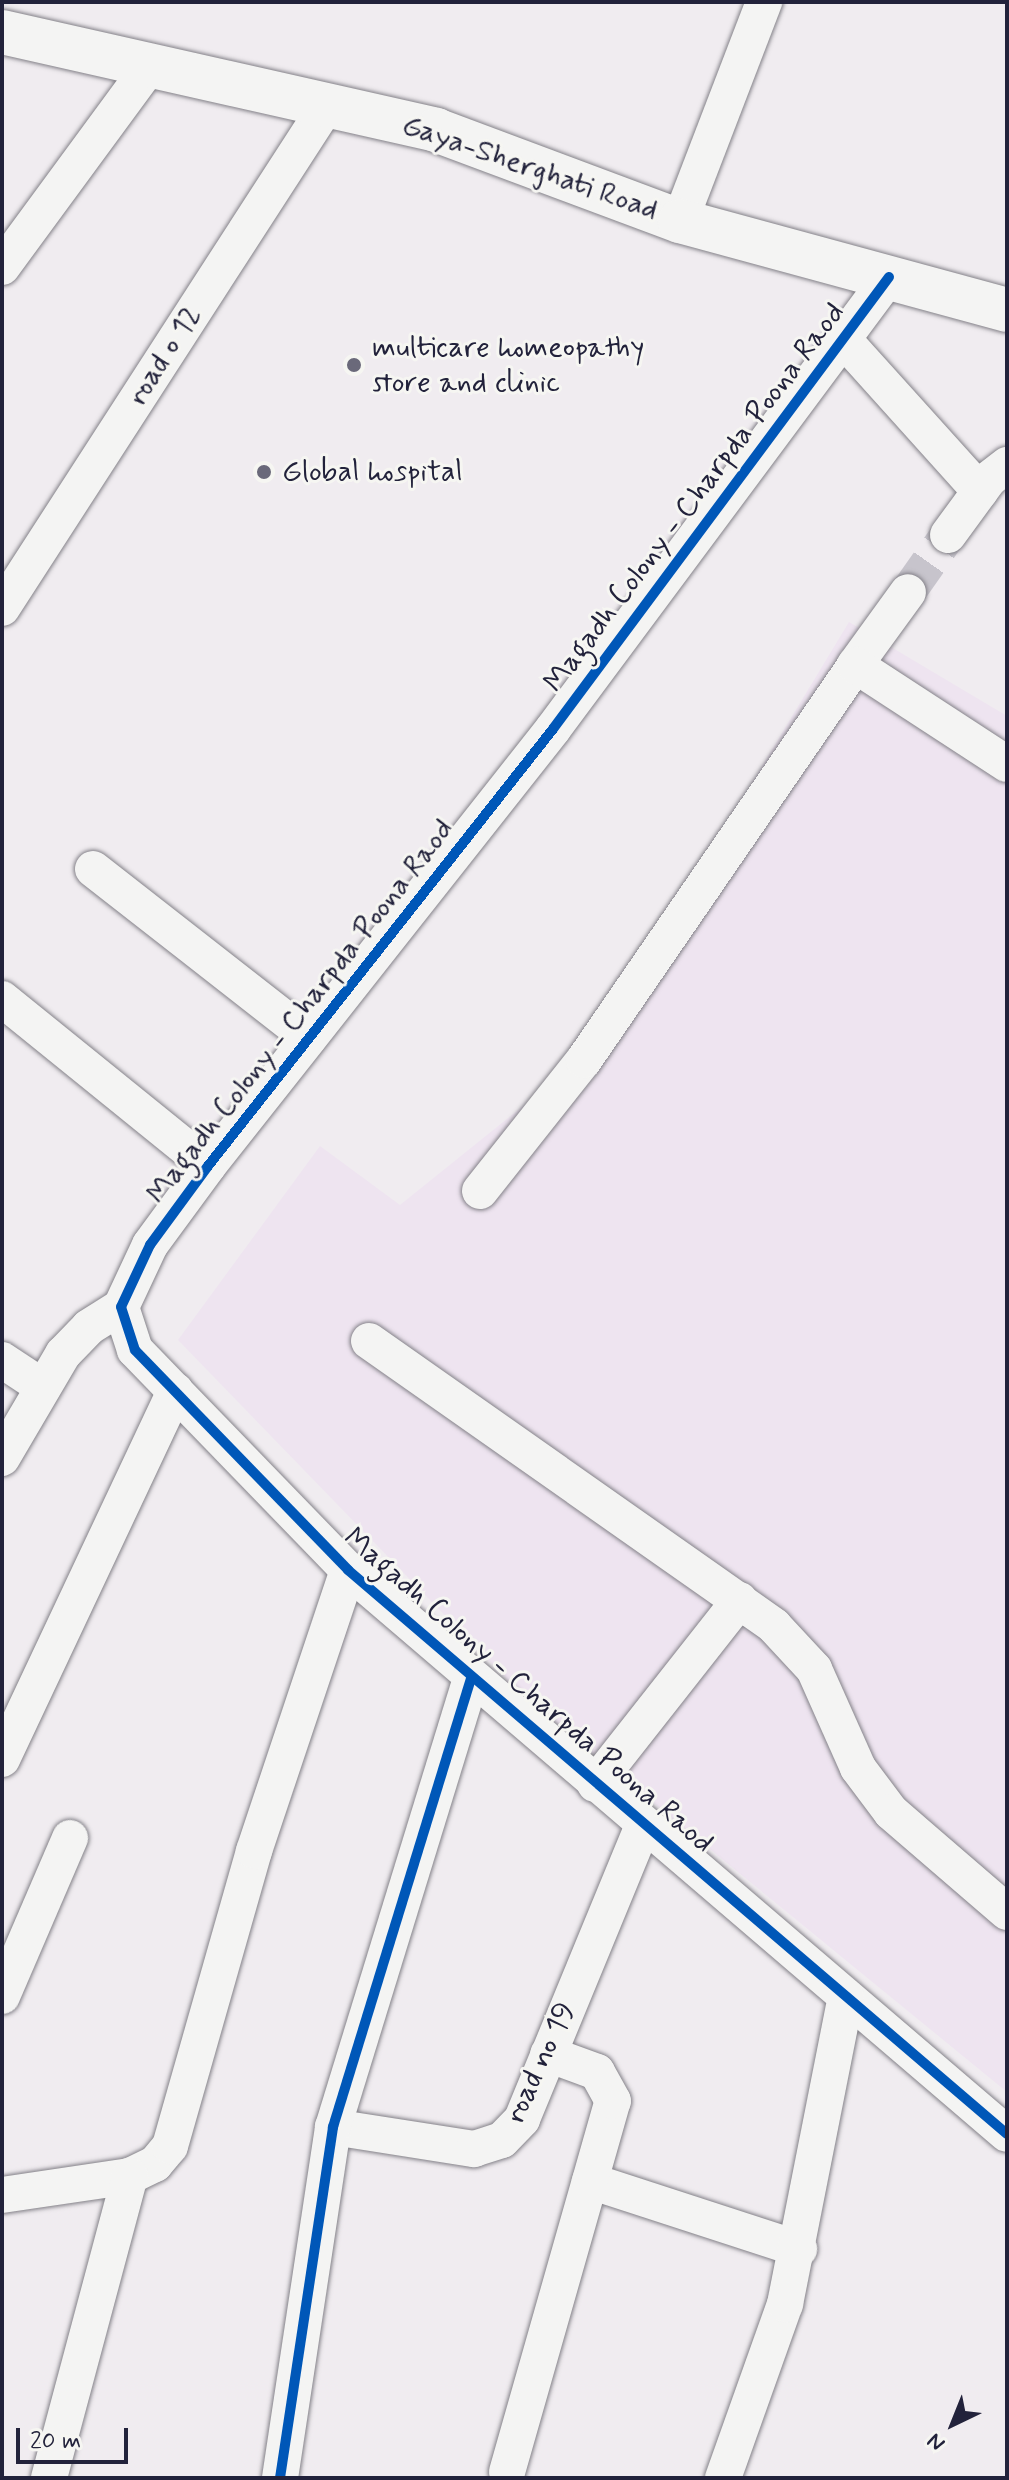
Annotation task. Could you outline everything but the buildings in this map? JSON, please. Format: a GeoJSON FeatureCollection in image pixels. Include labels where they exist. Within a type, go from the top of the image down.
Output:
{"type":"FeatureCollection","features":[{"type":"Feature","properties":{"kind":"main road","name":"Gaya-Sherghati Road"},"geometry":{"type":"LineString","coordinates":[[2,32],[152,63],[436,130],[680,221],[1007,310]]}},
{"type":"Feature","properties":{"kind":"street"},"geometry":{"type":"LineString","coordinates":[[680,221],[764,2]]}},
{"type":"Feature","properties":{"kind":"street"},"geometry":{"type":"LineString","coordinates":[[2,267],[152,63]]}},
{"type":"Feature","properties":{"kind":"street","name":"road o 12"},"geometry":{"type":"LineString","coordinates":[[2,608],[327,105]]}},
{"type":"Feature","properties":{"kind":"street","name":"Magadh Colony - Charpda Poona Raod"},"geometry":{"type":"LineString","coordinates":[[889,277],[553,729],[208,1166],[150,1245],[121,1307],[135,1350],[348,1570],[471,1679],[1007,2134]]}},
{"type":"Feature","properties":{"kind":"street"},"geometry":{"type":"LineString","coordinates":[[843,339],[980,491]]}},
{"type":"Feature","properties":{"kind":"street"},"geometry":{"type":"LineString","coordinates":[[948,535],[980,491],[1007,465]]}},
{"type":"Feature","properties":{"kind":"street"},"geometry":{"type":"LineString","coordinates":[[480,1191],[584,1060],[908,592]]}},
{"type":"Feature","properties":{"kind":"street"},"geometry":{"type":"LineString","coordinates":[[855,665],[1007,764]]}},
{"type":"Feature","properties":{"kind":"street"},"geometry":{"type":"LineString","coordinates":[[93,869],[309,1038]]}},
{"type":"Feature","properties":{"kind":"street"},"geometry":{"type":"LineString","coordinates":[[2,999],[208,1166]]}},
{"type":"Feature","properties":{"kind":"street"},"geometry":{"type":"LineString","coordinates":[[2,1458],[63,1354],[89,1327],[121,1307]]}},
{"type":"Feature","properties":{"kind":"street"},"geometry":{"type":"LineString","coordinates":[[369,1341],[653,1544],[740,1600],[814,1669],[858,1768],[891,1812],[1007,1912]]}},
{"type":"Feature","properties":{"kind":"street"},"geometry":{"type":"LineString","coordinates":[[2,1360],[43,1387]]}},
{"type":"Feature","properties":{"kind":"street"},"geometry":{"type":"LineString","coordinates":[[2,1759],[175,1391]]}},
{"type":"Feature","properties":{"kind":"street"},"geometry":{"type":"LineString","coordinates":[[2,2195],[130,2176],[155,2164],[170,2146],[183,2110],[254,1851],[348,1570]]}},
{"type":"Feature","properties":{"kind":"street"},"geometry":{"type":"LineString","coordinates":[[595,1784],[740,1600]]}},
{"type":"Feature","properties":{"kind":"street"},"geometry":{"type":"LineString","coordinates":[[293,2474],[288,2415],[333,2127],[471,1679]]}},
{"type":"Feature","properties":{"kind":"street","name":"road no 19"},"geometry":{"type":"LineString","coordinates":[[333,2127],[474,2149],[502,2140],[522,2119],[643,1825]]}},
{"type":"Feature","properties":{"kind":"street"},"geometry":{"type":"LineString","coordinates":[[2,1996],[70,1838]]}},
{"type":"Feature","properties":{"kind":"street"},"geometry":{"type":"LineString","coordinates":[[723,2478],[785,2304],[799,2249],[846,1997]]}},
{"type":"Feature","properties":{"kind":"street"},"geometry":{"type":"LineString","coordinates":[[507,2472],[613,2101],[609,2085],[597,2072],[548,2054]]}},
{"type":"Feature","properties":{"kind":"street"},"geometry":{"type":"LineString","coordinates":[[49,2478],[130,2176]]}},
{"type":"Feature","properties":{"kind":"street"},"geometry":{"type":"LineString","coordinates":[[590,2181],[799,2249]]}},
{"type":"Feature","properties":{"kind":"shaded area"},"geometry":{"type":"Polygon","coordinates":[[[849,622],[1007,716],[1007,2092],[525,1698],[178,1340],[320,1146],[400,1205],[574,1065],[675,910],[849,622]]]}},
{"type":"Feature","properties":{"kind":"tunnel"},"geometry":{"type":"LineString","coordinates":[[908,592],[948,535]]}},
{"type":"Feature","properties":{"kind":"cycle path"},"geometry":{"type":"LineString","coordinates":[[889,277],[553,729],[208,1166],[150,1245],[121,1307],[135,1350],[348,1570],[1007,2134]]}},
{"type":"Feature","properties":{"kind":"cycle path"},"geometry":{"type":"LineString","coordinates":[[280,2478],[333,2127],[471,1679]]}},
{"type":"Feature","properties":{"kind":"place","name":"multicare homeopathy store and clinic"},"geometry":{"type":"Point","coordinates":[354,365]}},
{"type":"Feature","properties":{"kind":"place","name":"Global hospital"},"geometry":{"type":"Point","coordinates":[264,472]}}]}
